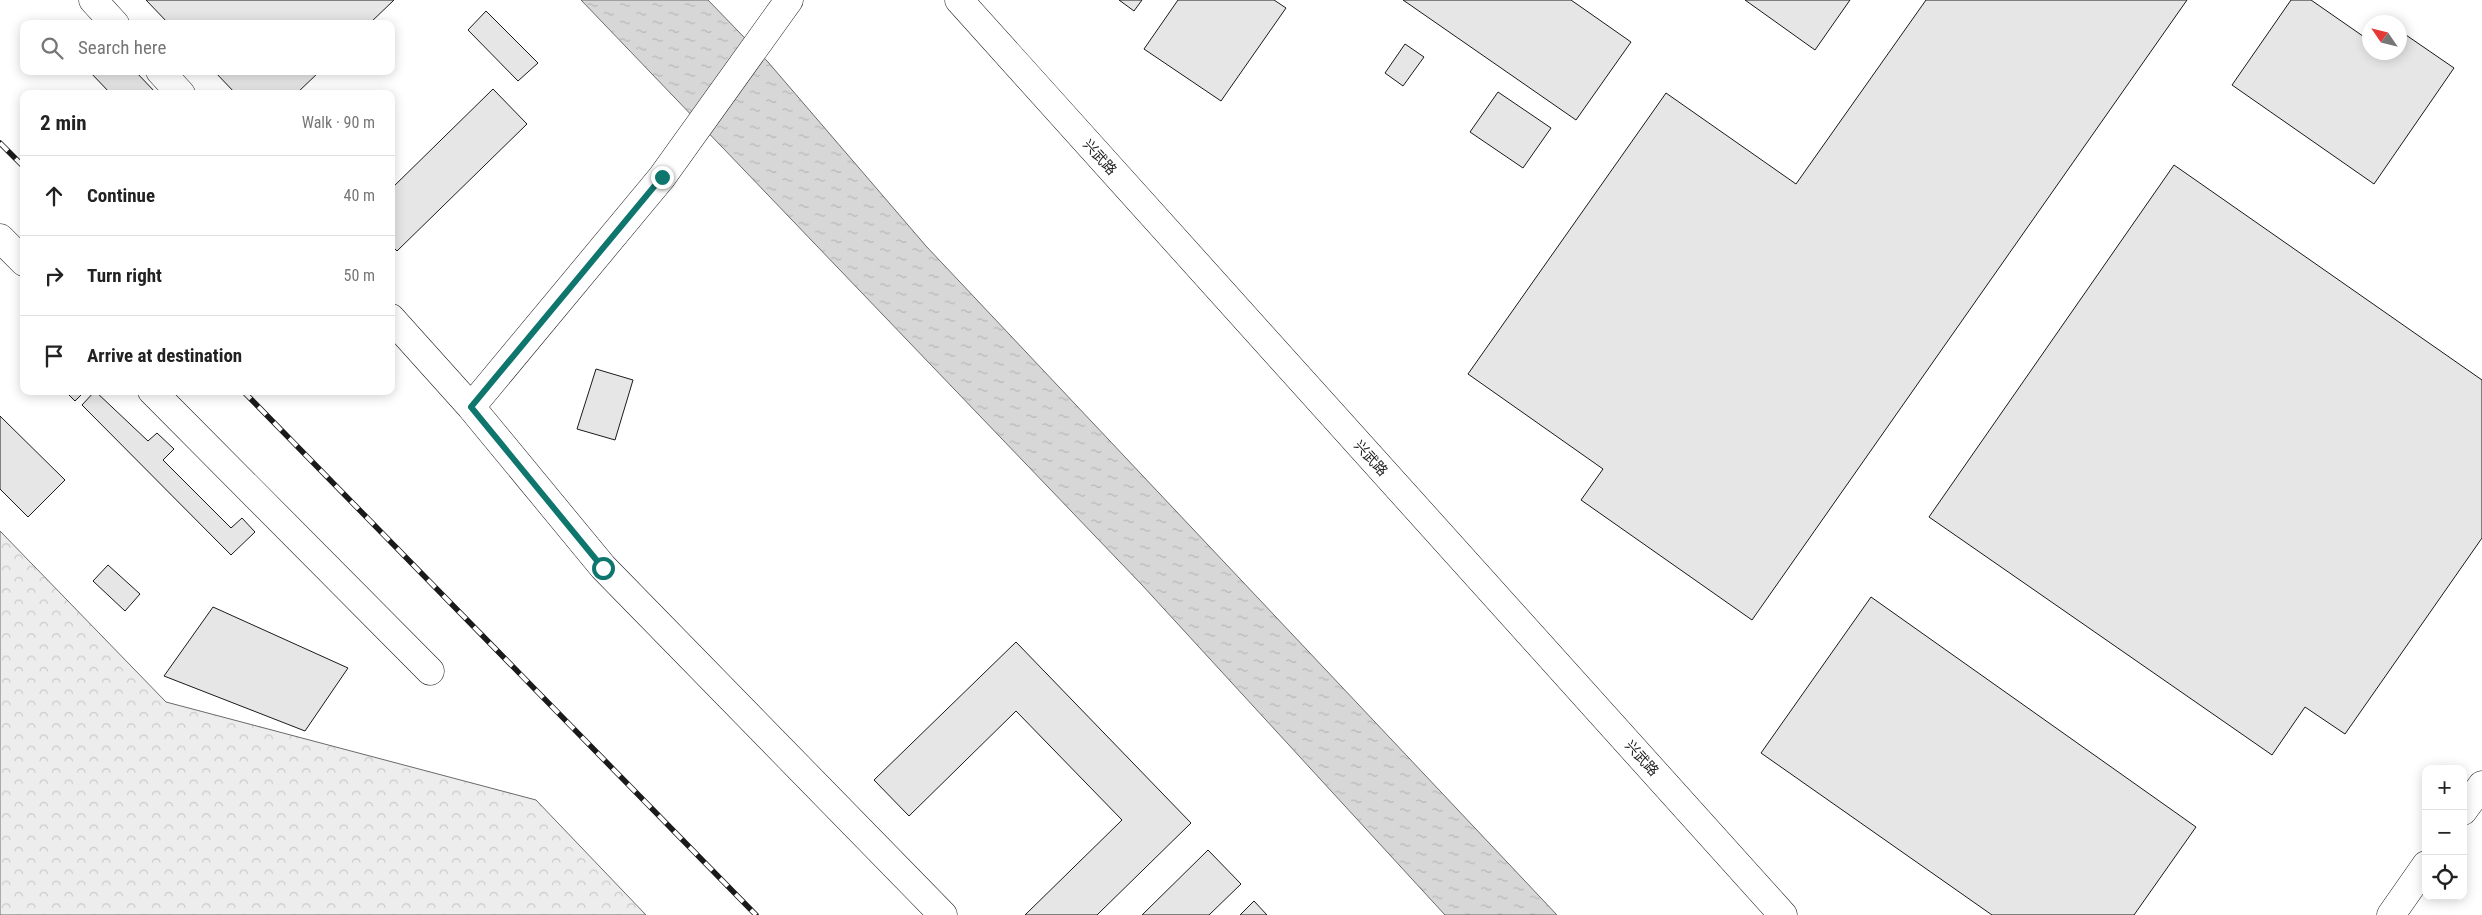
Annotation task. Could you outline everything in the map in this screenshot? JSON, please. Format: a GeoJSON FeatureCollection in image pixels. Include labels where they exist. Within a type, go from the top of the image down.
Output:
{"type":"FeatureCollection","features":[{"type":"Feature","properties":{"kind":"street"},"geometry":{"type":"LineString","coordinates":[[93,0],[111,20]]}},
{"type":"Feature","properties":{"kind":"street"},"geometry":{"type":"LineString","coordinates":[[471,407],[662,177],[789,0]]}},
{"type":"Feature","properties":{"kind":"street","name":"兴武路"},"geometry":{"type":"LineString","coordinates":[[959,0],[1783,915]]}},
{"type":"Feature","properties":{"kind":"street"},"geometry":{"type":"LineString","coordinates":[[164,75],[177,90]]}},
{"type":"Feature","properties":{"kind":"street"},"geometry":{"type":"LineString","coordinates":[[0,238],[20,258]]}},
{"type":"Feature","properties":{"kind":"street"},"geometry":{"type":"LineString","coordinates":[[395,322],[471,407],[603,568],[942,915]]}},
{"type":"Feature","properties":{"kind":"street"},"geometry":{"type":"LineString","coordinates":[[156,395],[430,671]]}},
{"type":"Feature","properties":{"kind":"street"},"geometry":{"type":"LineString","coordinates":[[2464,810],[2482,785]]}},
{"type":"Feature","properties":{"kind":"street"},"geometry":{"type":"LineString","coordinates":[[2391,915],[2422,871]]}},
{"type":"Feature","properties":{"kind":"green space"},"geometry":{"type":"Polygon","coordinates":[[[0,531],[166,702],[536,800],[646,915],[0,915],[0,531]]]}},
{"type":"Feature","properties":{"kind":"water"},"geometry":{"type":"Polygon","coordinates":[[[581,0],[708,0],[768,62],[926,246],[1557,915],[1445,915],[1142,585],[581,0]]]}},
{"type":"Feature","properties":{"kind":"building"},"geometry":{"type":"Polygon","coordinates":[[[146,0],[394,0],[373,20],[165,20],[146,0]]]}},
{"type":"Feature","properties":{"kind":"building"},"geometry":{"type":"Polygon","coordinates":[[[1119,0],[1142,0],[1134,11],[1119,0]]]}},
{"type":"Feature","properties":{"kind":"building"},"geometry":{"type":"Polygon","coordinates":[[[1178,0],[1274,0],[1286,8],[1221,101],[1144,49],[1178,0]]]}},
{"type":"Feature","properties":{"kind":"building"},"geometry":{"type":"Polygon","coordinates":[[[1403,0],[1571,0],[1631,42],[1576,120],[1403,0]]]}},
{"type":"Feature","properties":{"kind":"building"},"geometry":{"type":"Polygon","coordinates":[[[1745,0],[1850,0],[1815,50],[1745,0]]]}},
{"type":"Feature","properties":{"kind":"building"},"geometry":{"type":"Polygon","coordinates":[[[1926,0],[2187,0],[1752,620],[1581,500],[1603,469],[1468,374],[1666,93],[1796,184],[1926,0]]]}},
{"type":"Feature","properties":{"kind":"building"},"geometry":{"type":"Polygon","coordinates":[[[2291,0],[2311,0],[2362,35],[2362,60],[2407,60],[2407,36],[2454,68],[2374,184],[2232,85],[2291,0]]]}},
{"type":"Feature","properties":{"kind":"building"},"geometry":{"type":"Polygon","coordinates":[[[486,11],[538,63],[518,81],[468,30],[486,11]]]}},
{"type":"Feature","properties":{"kind":"building"},"geometry":{"type":"Polygon","coordinates":[[[1405,44],[1424,57],[1403,86],[1385,73],[1405,44]]]}},
{"type":"Feature","properties":{"kind":"building"},"geometry":{"type":"Polygon","coordinates":[[[93,75],[139,75],[153,90],[107,90],[93,75]]]}},
{"type":"Feature","properties":{"kind":"building"},"geometry":{"type":"Polygon","coordinates":[[[218,75],[316,75],[300,90],[232,90],[218,75]]]}},
{"type":"Feature","properties":{"kind":"building"},"geometry":{"type":"Polygon","coordinates":[[[493,89],[527,124],[397,251],[395,249],[395,185],[493,89]]]}},
{"type":"Feature","properties":{"kind":"building"},"geometry":{"type":"Polygon","coordinates":[[[1498,92],[1551,128],[1523,168],[1470,132],[1498,92]]]}},
{"type":"Feature","properties":{"kind":"building"},"geometry":{"type":"Polygon","coordinates":[[[2174,165],[2482,380],[2482,538],[2345,734],[2305,707],[2272,755],[1929,517],[2174,165]]]}},
{"type":"Feature","properties":{"kind":"building"},"geometry":{"type":"Polygon","coordinates":[[[596,369],[633,380],[615,440],[577,429],[596,369]]]}},
{"type":"Feature","properties":{"kind":"building"},"geometry":{"type":"Polygon","coordinates":[[[69,395],[81,395],[75,401],[69,395]]]}},
{"type":"Feature","properties":{"kind":"building"},"geometry":{"type":"Polygon","coordinates":[[[91,395],[99,395],[148,441],[157,433],[174,449],[163,460],[231,528],[242,518],[255,532],[231,555],[82,405],[91,395]]]}},
{"type":"Feature","properties":{"kind":"building"},"geometry":{"type":"Polygon","coordinates":[[[0,416],[65,480],[28,517],[0,489],[0,416]]]}},
{"type":"Feature","properties":{"kind":"building"},"geometry":{"type":"Polygon","coordinates":[[[108,565],[140,594],[125,611],[93,581],[108,565]]]}},
{"type":"Feature","properties":{"kind":"building"},"geometry":{"type":"Polygon","coordinates":[[[1871,597],[2196,827],[2134,915],[1992,915],[1761,753],[1871,597]]]}},
{"type":"Feature","properties":{"kind":"building"},"geometry":{"type":"Polygon","coordinates":[[[213,607],[348,668],[305,731],[164,676],[213,607]]]}},
{"type":"Feature","properties":{"kind":"building"},"geometry":{"type":"Polygon","coordinates":[[[1016,642],[1191,823],[1097,915],[1025,915],[1122,820],[1016,711],[909,816],[874,780],[1016,642]]]}},
{"type":"Feature","properties":{"kind":"building"},"geometry":{"type":"Polygon","coordinates":[[[1208,850],[1241,884],[1209,915],[1142,915],[1208,850]]]}},
{"type":"Feature","properties":{"kind":"building"},"geometry":{"type":"Polygon","coordinates":[[[1254,901],[1267,915],[1240,915],[1254,901]]]}},
{"type":"Feature","properties":{"kind":"railway"},"geometry":{"type":"LineString","coordinates":[[0,143],[20,163]]}},
{"type":"Feature","properties":{"kind":"railway"},"geometry":{"type":"LineString","coordinates":[[247,395],[756,915]]}},
{"type":"Feature","properties":{"kind":"route"},"geometry":{"type":"LineString","coordinates":[[603,568],[471,407],[662,177]]}}]}
